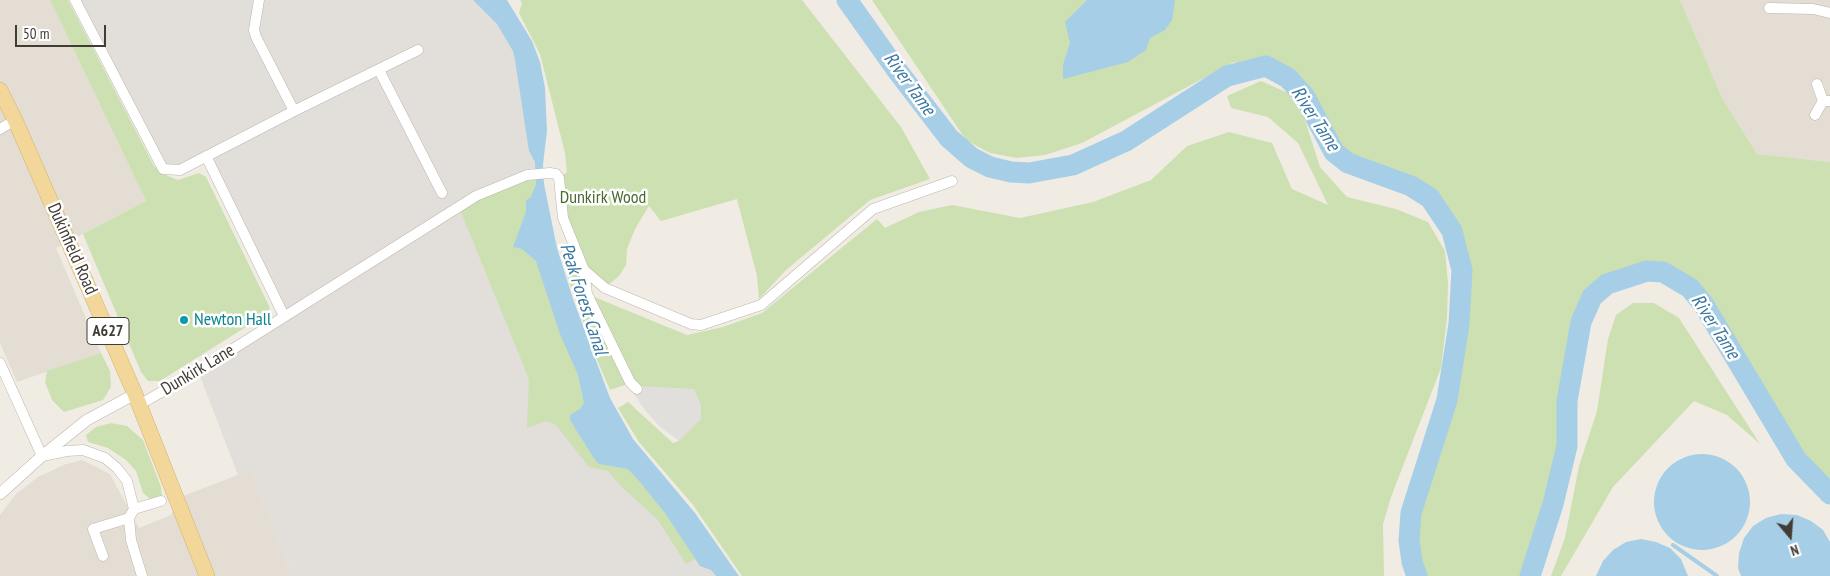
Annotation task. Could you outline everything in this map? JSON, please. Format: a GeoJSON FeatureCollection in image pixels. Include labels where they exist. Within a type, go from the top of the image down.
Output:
{"type":"FeatureCollection","features":[{"type":"Feature","properties":{"kind":"main road","name":"Dukinfield Road"},"geometry":{"type":"LineString","coordinates":[[0,90],[15,120],[137,400],[207,576]]}},
{"type":"Feature","properties":{"kind":"street"},"geometry":{"type":"LineString","coordinates":[[75,0],[163,168],[180,170],[294,110],[418,50]]}},
{"type":"Feature","properties":{"kind":"street"},"geometry":{"type":"LineString","coordinates":[[259,0],[254,30],[256,37],[294,110]]}},
{"type":"Feature","properties":{"kind":"street"},"geometry":{"type":"LineString","coordinates":[[1769,8],[1813,8],[1830,13]]}},
{"type":"Feature","properties":{"kind":"street"},"geometry":{"type":"LineString","coordinates":[[379,70],[442,193]]}},
{"type":"Feature","properties":{"kind":"street"},"geometry":{"type":"LineString","coordinates":[[1815,115],[1826,101],[1817,84]]}},
{"type":"Feature","properties":{"kind":"street"},"geometry":{"type":"LineString","coordinates":[[0,129],[15,120]]}},
{"type":"Feature","properties":{"kind":"street"},"geometry":{"type":"LineString","coordinates":[[206,156],[284,316]]}},
{"type":"Feature","properties":{"kind":"street","name":"Dunkirk Lane"},"geometry":{"type":"LineString","coordinates":[[137,400],[198,371],[476,196],[527,175],[550,173],[556,174],[559,178],[563,218],[584,270]]}},
{"type":"Feature","properties":{"kind":"street"},"geometry":{"type":"LineString","coordinates":[[584,270],[605,288],[690,324],[701,325],[760,305],[873,209],[952,181]]}},
{"type":"Feature","properties":{"kind":"street"},"geometry":{"type":"LineString","coordinates":[[584,270],[588,294],[630,382],[637,389]]}},
{"type":"Feature","properties":{"kind":"street"},"geometry":{"type":"LineString","coordinates":[[0,363],[42,456]]}},
{"type":"Feature","properties":{"kind":"street"},"geometry":{"type":"LineString","coordinates":[[0,494],[42,456],[87,420],[137,400]]}},
{"type":"Feature","properties":{"kind":"street"},"geometry":{"type":"LineString","coordinates":[[42,456],[67,450],[83,450],[105,458],[117,468],[127,481],[132,513],[131,540],[142,576]]}},
{"type":"Feature","properties":{"kind":"street"},"geometry":{"type":"LineString","coordinates":[[103,556],[93,529],[161,501]]}},
{"type":"Feature","properties":{"kind":"shaded area"},"geometry":{"type":"Polygon","coordinates":[[[0,0],[50,0],[146,201],[56,248],[101,353],[17,382],[0,343],[0,0]]]}},
{"type":"Feature","properties":{"kind":"shaded area"},"geometry":{"type":"Polygon","coordinates":[[[75,0],[491,0],[520,40],[541,190],[600,410],[726,576],[292,576],[250,471],[238,475],[198,371],[284,316],[207,156],[180,170],[163,169],[75,0]]]}},
{"type":"Feature","properties":{"kind":"shaded area"},"geometry":{"type":"Polygon","coordinates":[[[1680,0],[1830,0],[1830,162],[1757,154],[1722,98],[1680,0]]]}},
{"type":"Feature","properties":{"kind":"shaded area"},"geometry":{"type":"Polygon","coordinates":[[[639,386],[694,389],[701,405],[701,419],[679,441],[659,426],[644,409],[634,394],[639,386]]]}},
{"type":"Feature","properties":{"kind":"shaded area"},"geometry":{"type":"Polygon","coordinates":[[[82,460],[110,474],[139,528],[171,515],[181,497],[250,470],[292,576],[0,576],[0,515],[16,494],[38,477],[66,464],[82,460]]]}},
{"type":"Feature","properties":{"kind":"green space"},"geometry":{"type":"Polygon","coordinates":[[[50,0],[68,0],[154,166],[163,174],[178,180],[199,173],[206,177],[270,308],[265,315],[160,381],[148,381],[141,372],[83,234],[146,201],[50,0]]]}},
{"type":"Feature","properties":{"kind":"green space","name":"Dunkirk Wood"},"geometry":{"type":"Polygon","coordinates":[[[520,0],[802,0],[901,127],[930,179],[870,200],[786,270],[759,299],[757,276],[737,199],[661,221],[649,206],[635,229],[627,249],[626,265],[619,276],[605,288],[585,270],[587,294],[687,335],[723,327],[762,313],[877,219],[885,228],[919,212],[952,205],[1020,218],[1093,202],[1151,180],[1187,146],[1229,132],[1272,143],[1292,189],[1328,205],[1298,143],[1268,117],[1231,108],[1227,96],[1261,81],[1288,93],[1304,117],[1320,167],[1347,197],[1396,209],[1428,222],[1445,251],[1448,283],[1447,318],[1441,368],[1391,497],[1383,524],[1384,576],[742,576],[693,505],[639,442],[618,408],[628,402],[673,443],[679,441],[640,386],[628,384],[610,390],[595,355],[566,273],[583,270],[563,218],[559,178],[567,172],[565,153],[540,54],[519,13],[522,3],[520,0]]]}},
{"type":"Feature","properties":{"kind":"green space"},"geometry":{"type":"Polygon","coordinates":[[[872,0],[1680,0],[1722,98],[1757,154],[1830,162],[1830,494],[1796,459],[1704,305],[1690,288],[1664,272],[1647,271],[1607,284],[1592,297],[1581,322],[1567,401],[1567,446],[1553,504],[1530,576],[1417,576],[1412,562],[1409,540],[1411,513],[1447,400],[1459,324],[1462,271],[1452,231],[1430,198],[1411,186],[1348,163],[1334,152],[1305,97],[1288,78],[1266,66],[1253,69],[1234,62],[1082,143],[1045,155],[1017,158],[990,153],[966,140],[872,0]]]}},
{"type":"Feature","properties":{"kind":"green space"},"geometry":{"type":"Polygon","coordinates":[[[540,174],[541,190],[600,410],[710,551],[686,564],[658,520],[620,485],[608,471],[589,467],[556,425],[546,421],[527,428],[529,379],[459,207],[540,174]]]}},
{"type":"Feature","properties":{"kind":"green space"},"geometry":{"type":"Polygon","coordinates":[[[1633,303],[1654,303],[1679,318],[1760,444],[1727,415],[1694,401],[1613,487],[1561,576],[1551,576],[1565,538],[1579,466],[1597,411],[1608,339],[1616,315],[1633,303]]]}},
{"type":"Feature","properties":{"kind":"green space"},"geometry":{"type":"Polygon","coordinates":[[[101,353],[110,371],[111,387],[103,400],[64,412],[52,400],[45,382],[47,371],[101,353]]]}},
{"type":"Feature","properties":{"kind":"green space"},"geometry":{"type":"Polygon","coordinates":[[[111,423],[127,426],[143,440],[161,487],[162,498],[150,499],[143,493],[136,471],[126,460],[108,448],[88,442],[86,435],[96,427],[111,423]]]}},
{"type":"Feature","properties":{"kind":"water"},"geometry":{"type":"Polygon","coordinates":[[[473,0],[507,0],[532,41],[540,62],[545,88],[547,131],[543,164],[544,184],[557,248],[573,299],[610,398],[633,439],[695,513],[739,576],[716,576],[711,570],[700,566],[665,513],[640,482],[628,469],[599,464],[570,420],[570,415],[580,409],[584,403],[578,375],[560,334],[536,261],[522,249],[513,247],[526,212],[526,201],[531,197],[536,184],[535,162],[529,151],[513,51],[497,24],[473,0]]]}},
{"type":"Feature","properties":{"kind":"water"},"geometry":{"type":"Polygon","coordinates":[[[1087,0],[1175,0],[1172,20],[1165,30],[1150,38],[1146,50],[1128,62],[1063,79],[1063,65],[1070,43],[1065,22],[1087,0]]]}},
{"type":"Feature","properties":{"kind":"water"},"geometry":{"type":"Polygon","coordinates":[[[1702,454],[1720,458],[1736,468],[1746,484],[1750,502],[1746,520],[1736,536],[1720,546],[1702,550],[1684,546],[1668,536],[1658,520],[1654,502],[1658,484],[1668,468],[1684,458],[1702,454]]]}},
{"type":"Feature","properties":{"kind":"water"},"geometry":{"type":"Polygon","coordinates":[[[1781,514],[1797,515],[1811,521],[1823,530],[1830,542],[1830,576],[1741,576],[1738,568],[1739,553],[1744,538],[1753,526],[1766,518],[1781,514]]]}},
{"type":"Feature","properties":{"kind":"water"},"geometry":{"type":"Polygon","coordinates":[[[1641,539],[1656,542],[1670,548],[1681,559],[1688,576],[1596,576],[1603,561],[1613,550],[1626,542],[1641,539]]]}},
{"type":"Feature","properties":{"kind":"waterway","name":"River Tame"},"geometry":{"type":"LineString","coordinates":[[847,0],[896,69],[949,138],[972,158],[990,167],[1011,172],[1029,173],[1073,165],[1126,141],[1227,76],[1266,66],[1288,78],[1305,97],[1334,152],[1348,163],[1411,186],[1430,198],[1452,231],[1462,270],[1459,324],[1447,400],[1411,513],[1409,540],[1412,562],[1417,576]]}},
{"type":"Feature","properties":{"kind":"waterway","name":"River Tame"},"geometry":{"type":"LineString","coordinates":[[1530,576],[1553,504],[1567,446],[1567,401],[1581,322],[1592,297],[1607,284],[1647,271],[1663,272],[1690,288],[1704,305],[1796,459],[1830,494]]}},
{"type":"Feature","properties":{"kind":"waterway"},"geometry":{"type":"LineString","coordinates":[[1673,545],[1717,576]]}},
{"type":"Feature","properties":{"kind":"place","name":"Newton Hall"},"geometry":{"type":"Point","coordinates":[184,320]}},
{"type":"Feature","properties":{"kind":"water label","name":"Peak Forest Canal"},"geometry":{"type":"Point","coordinates":[583,299]}}]}
